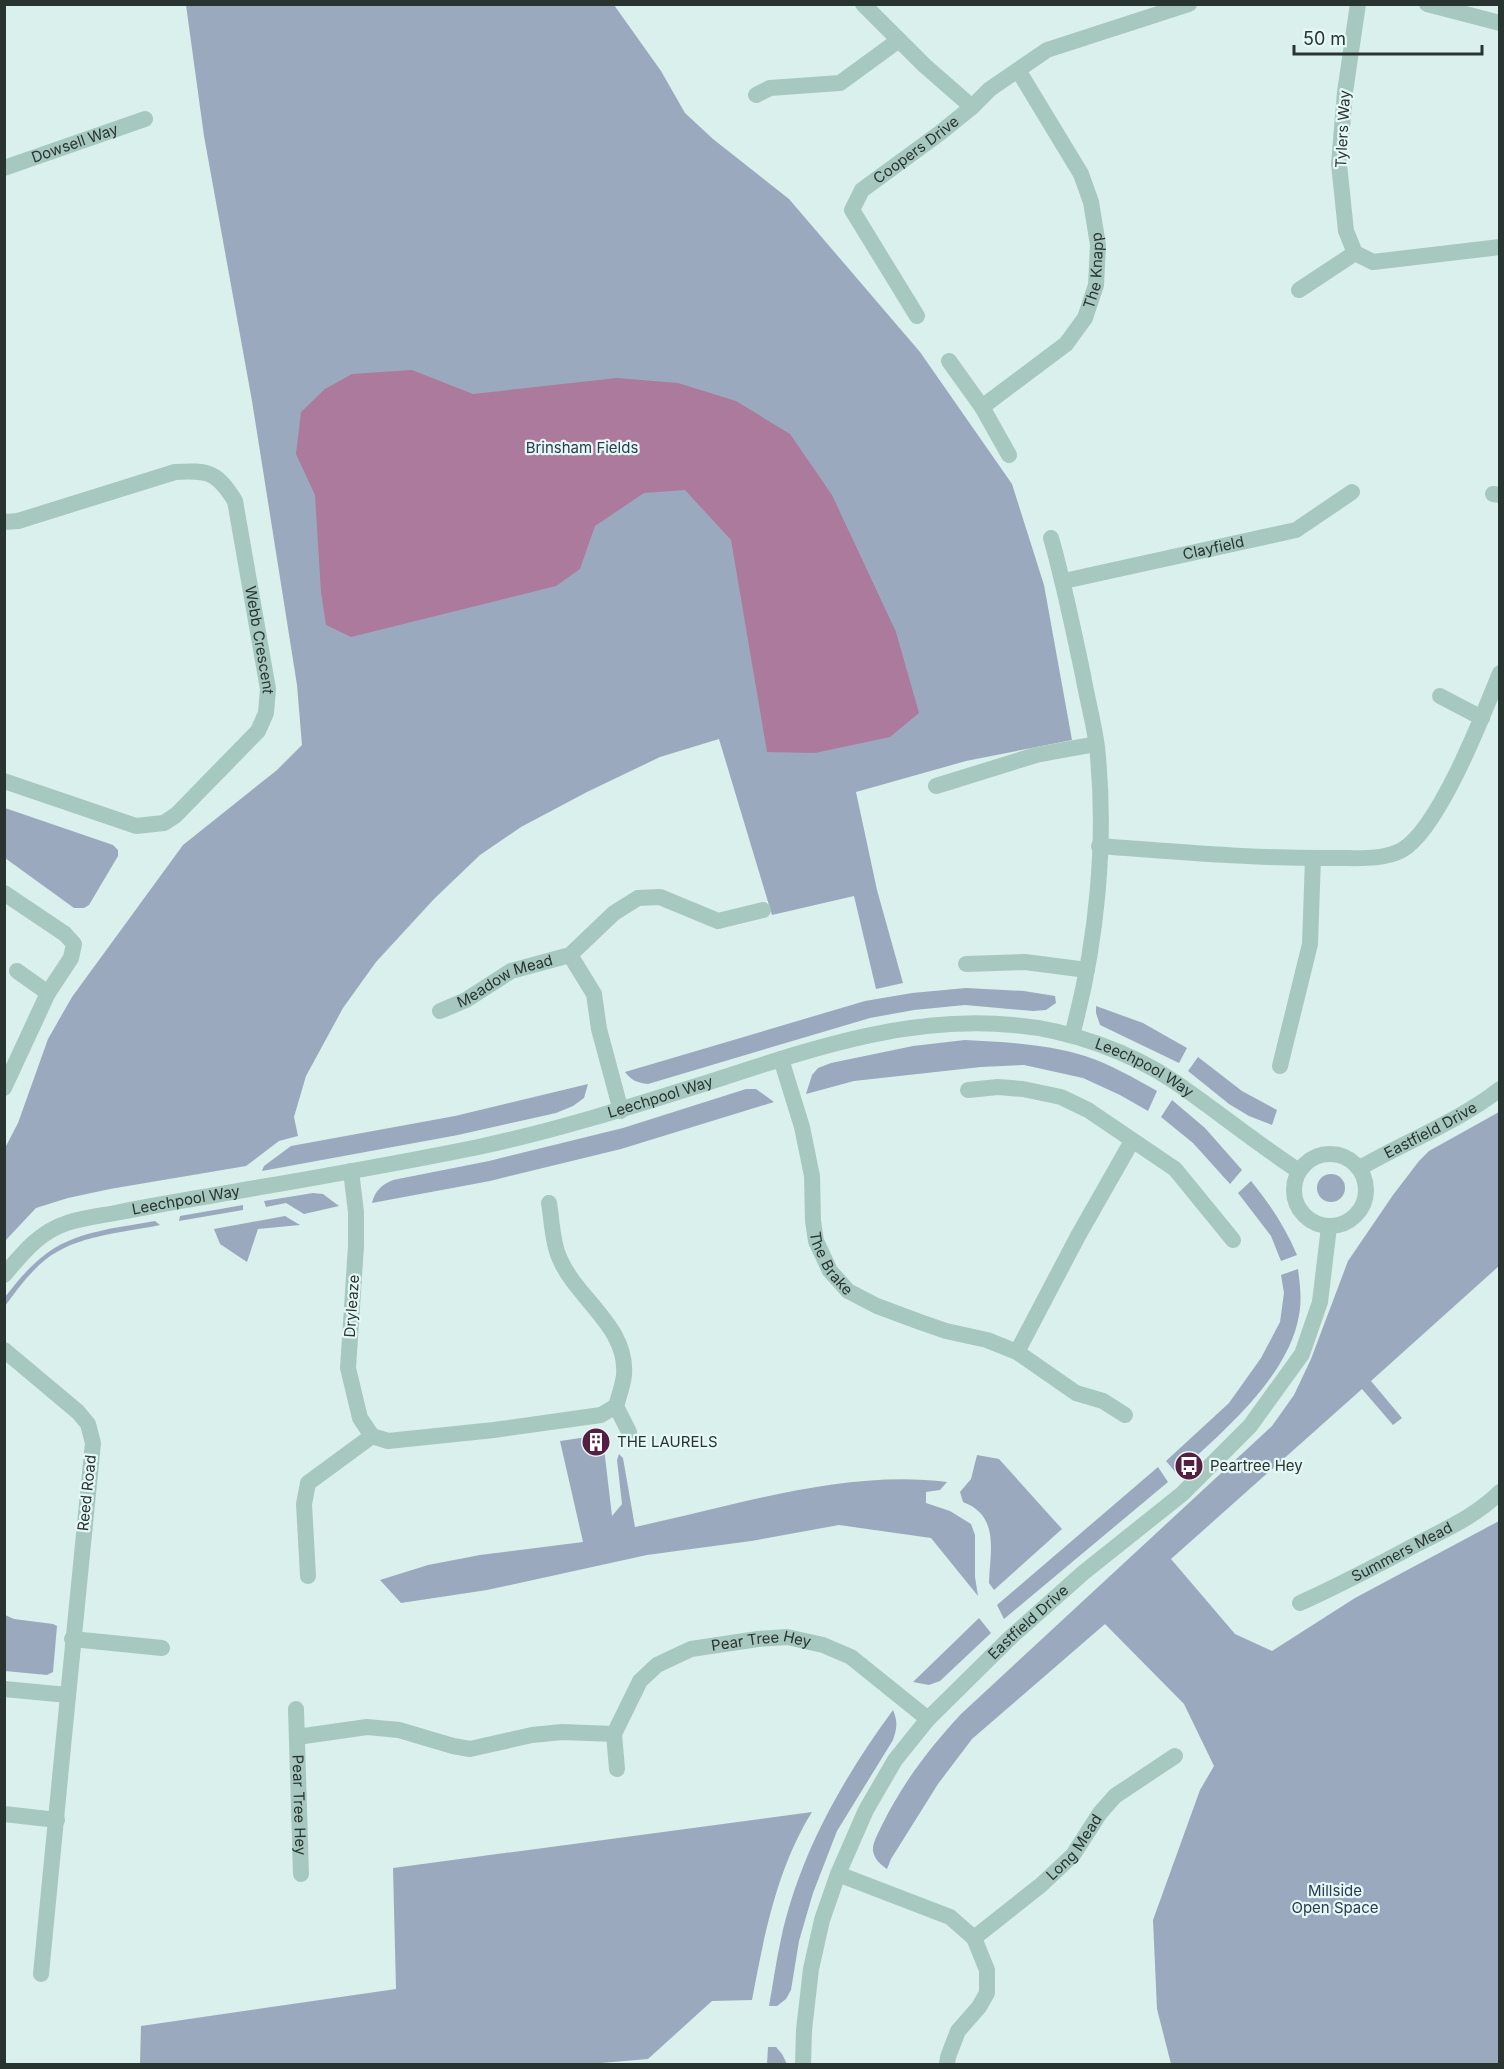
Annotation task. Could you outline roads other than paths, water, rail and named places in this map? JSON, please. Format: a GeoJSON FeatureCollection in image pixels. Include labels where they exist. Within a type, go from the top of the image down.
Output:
{"type":"FeatureCollection","features":[{"type":"Feature","properties":{"kind":"street","name":"Coopers Drive"},"geometry":{"type":"LineString","coordinates":[[863,4],[924,65],[972,107]]}},
{"type":"Feature","properties":{"kind":"street","name":"Coopers Drive"},"geometry":{"type":"LineString","coordinates":[[917,316],[852,210],[862,190],[940,133],[990,89],[1047,50],[1190,4]]}},
{"type":"Feature","properties":{"kind":"street","name":"Tylers Way"},"geometry":{"type":"LineString","coordinates":[[1355,253],[1346,231],[1340,164],[1345,92],[1358,4]]}},
{"type":"Feature","properties":{"kind":"street"},"geometry":{"type":"LineString","coordinates":[[1427,4],[1500,23]]}},
{"type":"Feature","properties":{"kind":"street"},"geometry":{"type":"LineString","coordinates":[[756,95],[770,88],[840,83],[899,40]]}},
{"type":"Feature","properties":{"kind":"street","name":"The Knapp"},"geometry":{"type":"LineString","coordinates":[[982,407],[1066,344],[1085,318],[1096,285],[1098,245],[1091,202],[1081,174],[1018,70]]}},
{"type":"Feature","properties":{"kind":"street","name":"Dowsell Way"},"geometry":{"type":"LineString","coordinates":[[4,168],[145,119]]}},
{"type":"Feature","properties":{"kind":"street"},"geometry":{"type":"LineString","coordinates":[[1299,290],[1355,253],[1372,262],[1500,248]]}},
{"type":"Feature","properties":{"kind":"street"},"geometry":{"type":"LineString","coordinates":[[949,361],[982,407],[1010,455]]}},
{"type":"Feature","properties":{"kind":"street","name":"Webb Crescent"},"geometry":{"type":"LineString","coordinates":[[4,522],[18,521],[176,472],[197,470],[210,474],[224,483],[235,501],[268,689],[266,713],[258,731],[176,814],[164,823],[136,826],[4,781]]}},
{"type":"Feature","properties":{"kind":"street","name":"Clayfield"},"geometry":{"type":"LineString","coordinates":[[1064,581],[1296,530],[1352,492]]}},
{"type":"Feature","properties":{"kind":"street"},"geometry":{"type":"LineString","coordinates":[[1051,538],[1064,581],[1096,744],[1099,777],[1099,846],[1094,922],[1087,970],[1072,1035]]}},
{"type":"Feature","properties":{"kind":"street"},"geometry":{"type":"LineString","coordinates":[[1099,846],[1239,856],[1313,858],[1377,857],[1402,850],[1425,831],[1456,773],[1500,673]]}},
{"type":"Feature","properties":{"kind":"street"},"geometry":{"type":"LineString","coordinates":[[1440,696],[1482,718]]}},
{"type":"Feature","properties":{"kind":"street"},"geometry":{"type":"LineString","coordinates":[[936,786],[1036,755],[1096,744]]}},
{"type":"Feature","properties":{"kind":"street"},"geometry":{"type":"LineString","coordinates":[[1280,1066],[1310,944],[1313,858]]}},
{"type":"Feature","properties":{"kind":"street"},"geometry":{"type":"LineString","coordinates":[[4,893],[65,934],[74,944],[71,958],[48,993],[4,1088]]}},
{"type":"Feature","properties":{"kind":"street","name":"Meadow Mead"},"geometry":{"type":"LineString","coordinates":[[440,1011],[466,1000],[510,970],[570,955],[614,913],[638,898],[660,897],[718,921],[763,910]]}},
{"type":"Feature","properties":{"kind":"street","name":"Meadow Mead"},"geometry":{"type":"LineString","coordinates":[[570,955],[594,994],[599,1029],[621,1110]]}},
{"type":"Feature","properties":{"kind":"street"},"geometry":{"type":"LineString","coordinates":[[966,964],[1025,962],[1087,970]]}},
{"type":"Feature","properties":{"kind":"street"},"geometry":{"type":"LineString","coordinates":[[17,971],[48,993]]}},
{"type":"Feature","properties":{"kind":"street","name":"Leechpool Way"},"geometry":{"type":"LineString","coordinates":[[4,1275],[33,1241],[49,1230],[69,1222],[165,1203],[351,1172],[485,1145],[621,1110],[857,1037],[904,1028],[947,1024],[1015,1025],[1072,1035],[1131,1058],[1173,1081],[1238,1130],[1299,1171]]}},
{"type":"Feature","properties":{"kind":"street","name":"The Brake"},"geometry":{"type":"LineString","coordinates":[[782,1059],[802,1127],[812,1176],[816,1241],[830,1270],[848,1291],[877,1306],[946,1331],[987,1340],[1017,1352],[1076,1393],[1103,1401],[1125,1414]]}},
{"type":"Feature","properties":{"kind":"street"},"geometry":{"type":"LineString","coordinates":[[968,1090],[1015,1088],[1061,1097],[1088,1110],[1175,1169],[1233,1240]]}},
{"type":"Feature","properties":{"kind":"street","name":"Eastfield Drive"},"geometry":{"type":"LineString","coordinates":[[1360,1168],[1443,1124],[1489,1098],[1500,1089]]}},
{"type":"Feature","properties":{"kind":"street"},"geometry":{"type":"LineString","coordinates":[[1017,1352],[1077,1236],[1132,1141]]}},
{"type":"Feature","properties":{"kind":"street"},"geometry":{"type":"LineString","coordinates":[[1328,1153],[1340,1154],[1351,1159],[1360,1168],[1366,1180],[1367,1194],[1363,1207],[1354,1218],[1342,1225],[1329,1227],[1317,1224],[1298,1208],[1294,1190],[1299,1171],[1306,1162],[1328,1153]]}},
{"type":"Feature","properties":{"kind":"street","name":"Dryleaze"},"geometry":{"type":"LineString","coordinates":[[351,1172],[356,1212],[356,1246],[348,1368],[360,1418],[372,1436]]}},
{"type":"Feature","properties":{"kind":"street"},"geometry":{"type":"LineString","coordinates":[[549,1203],[558,1256],[571,1280],[608,1325],[622,1348],[624,1376],[616,1406],[629,1432]]}},
{"type":"Feature","properties":{"kind":"street","name":"Eastfield Drive"},"geometry":{"type":"LineString","coordinates":[[803,2064],[804,2030],[811,1969],[822,1920],[838,1874],[866,1810],[896,1760],[928,1719],[1010,1638],[1083,1573],[1182,1494],[1250,1426],[1302,1354],[1320,1302],[1329,1227]]}},
{"type":"Feature","properties":{"kind":"street","name":"Reed Road"},"geometry":{"type":"LineString","coordinates":[[4,1350],[78,1412],[88,1424],[93,1443],[41,1974]]}},
{"type":"Feature","properties":{"kind":"street"},"geometry":{"type":"LineString","coordinates":[[309,1576],[304,1504],[308,1483],[372,1436],[388,1441],[494,1430],[602,1415],[616,1406]]}},
{"type":"Feature","properties":{"kind":"street","name":"Summers Mead"},"geometry":{"type":"LineString","coordinates":[[1300,1603],[1338,1586],[1453,1525],[1482,1508],[1500,1492]]}},
{"type":"Feature","properties":{"kind":"street","name":"Pear Tree Hey"},"geometry":{"type":"LineString","coordinates":[[297,1737],[367,1727],[399,1730],[470,1749],[532,1735],[562,1732],[614,1734],[640,1681],[657,1665],[672,1656],[690,1649],[787,1637],[824,1645],[851,1657],[928,1719]]}},
{"type":"Feature","properties":{"kind":"street"},"geometry":{"type":"LineString","coordinates":[[72,1639],[162,1648]]}},
{"type":"Feature","properties":{"kind":"street"},"geometry":{"type":"LineString","coordinates":[[4,1689],[68,1695]]}},
{"type":"Feature","properties":{"kind":"street","name":"Pear Tree Hey"},"geometry":{"type":"LineString","coordinates":[[296,1709],[301,1874]]}},
{"type":"Feature","properties":{"kind":"street"},"geometry":{"type":"LineString","coordinates":[[614,1734],[617,1768]]}},
{"type":"Feature","properties":{"kind":"street","name":"Long Mead"},"geometry":{"type":"LineString","coordinates":[[974,1938],[1073,1855],[1100,1813],[1115,1796],[1175,1756]]}},
{"type":"Feature","properties":{"kind":"street"},"geometry":{"type":"LineString","coordinates":[[4,1814],[57,1820]]}},
{"type":"Feature","properties":{"kind":"street"},"geometry":{"type":"LineString","coordinates":[[838,1874],[950,1917],[974,1938],[987,1970],[987,1993],[979,2007],[958,2031],[947,2064]]}},
{"type":"Feature","properties":{"kind":"place","name":"THE LAURELS"},"geometry":{"type":"Point","coordinates":[596,1442]}},
{"type":"Feature","properties":{"kind":"place","name":"Peartree Hey"},"geometry":{"type":"Point","coordinates":[1189,1466]}},
{"type":"Feature","properties":{"kind":"park label","name":"Brinsham Fields"},"geometry":{"type":"Point","coordinates":[582,448]}},
{"type":"Feature","properties":{"kind":"park label","name":"Millside Open Space"},"geometry":{"type":"Point","coordinates":[1335,1900]}}]}
